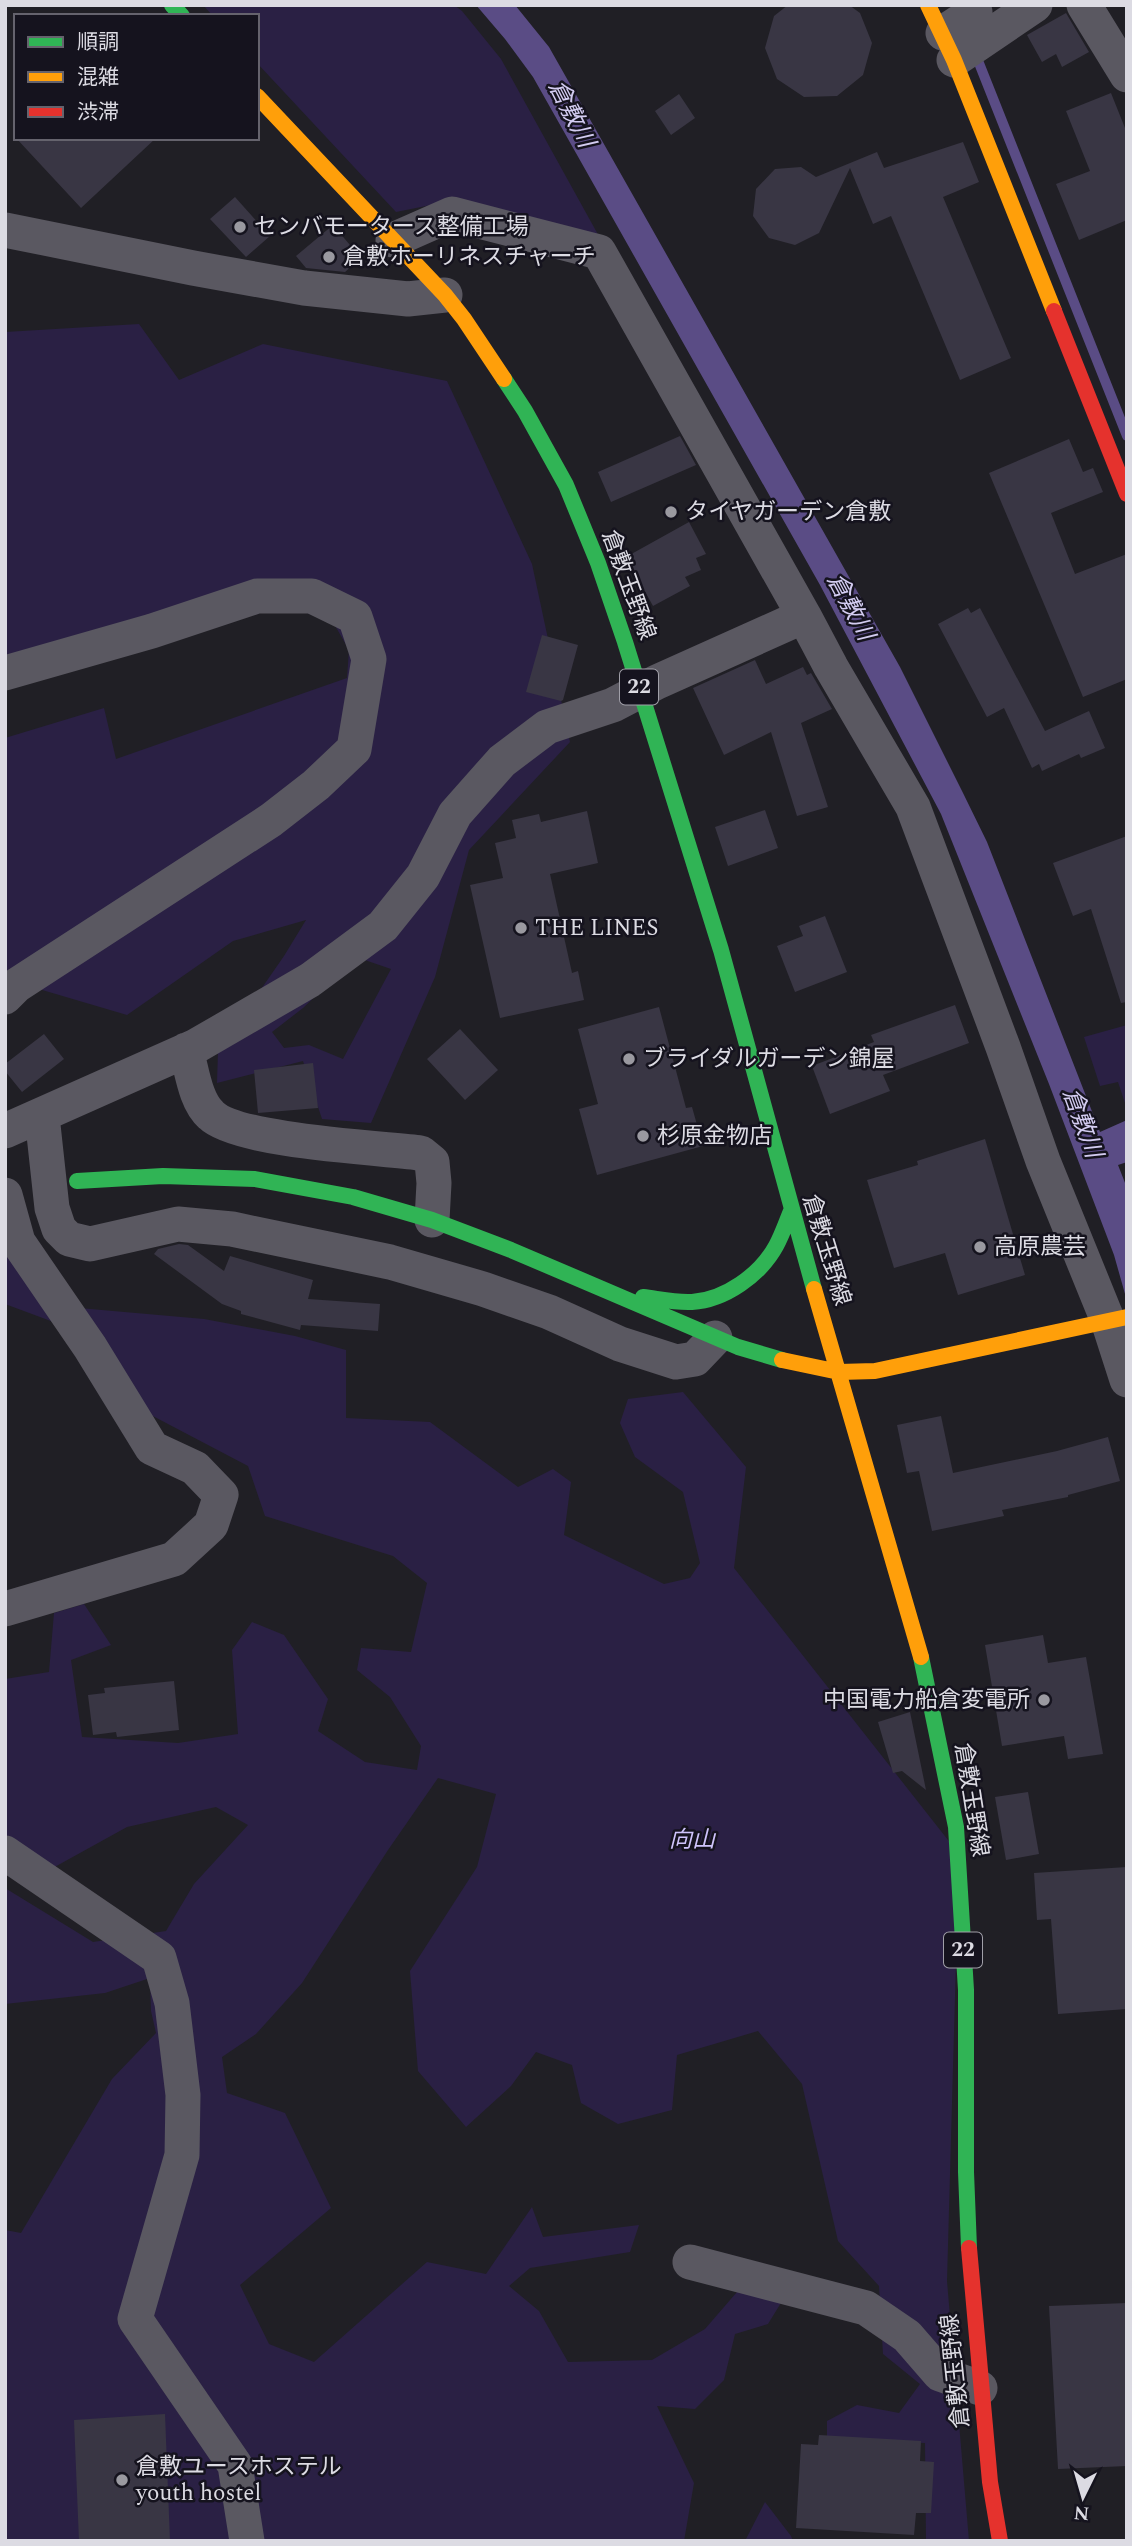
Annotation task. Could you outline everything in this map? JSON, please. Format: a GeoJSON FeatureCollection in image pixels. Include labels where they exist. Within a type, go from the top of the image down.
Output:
{"type":"FeatureCollection","features":[{"type":"Feature","properties":{"kind":"main road"},"geometry":{"type":"LineString","coordinates":[[959,31],[1127,494]]}},
{"type":"Feature","properties":{"kind":"main road","name":"倉敷玉野線"},"geometry":{"type":"LineString","coordinates":[[259,98],[445,295],[518,399],[566,485],[598,563],[720,950],[790,1211],[920,1654],[956,1827],[966,1990],[968,2223],[980,2388],[990,2482],[1000,2541]]}},
{"type":"Feature","properties":{"kind":"main road"},"geometry":{"type":"LineString","coordinates":[[77,1181],[163,1176],[255,1179],[353,1197],[432,1220],[613,1293],[715,1338],[798,1365],[839,1372],[876,1371],[1120,1319]]}},
{"type":"Feature","properties":{"kind":"main road"},"geometry":{"type":"LineString","coordinates":[[613,1293],[669,1301],[707,1299],[734,1286],[756,1271],[773,1252],[790,1211]]}},
{"type":"Feature","properties":{"kind":"street"},"geometry":{"type":"LineString","coordinates":[[959,31],[1035,5]]}},
{"type":"Feature","properties":{"kind":"street"},"geometry":{"type":"LineString","coordinates":[[1084,5],[1127,75]]}},
{"type":"Feature","properties":{"kind":"street"},"geometry":{"type":"LineString","coordinates":[[393,240],[452,214],[599,252],[831,667],[913,807],[1043,1161],[1120,1319],[1127,1380]]}},
{"type":"Feature","properties":{"kind":"street"},"geometry":{"type":"LineString","coordinates":[[5,230],[304,288],[408,299],[445,295]]}},
{"type":"Feature","properties":{"kind":"street"},"geometry":{"type":"LineString","coordinates":[[5,673],[152,631],[257,596],[312,596],[355,617],[369,659],[354,749],[316,785],[271,820],[17,985],[5,997]]}},
{"type":"Feature","properties":{"kind":"street"},"geometry":{"type":"LineString","coordinates":[[5,1131],[187,1050],[310,980],[383,926],[423,876],[455,814],[502,761],[547,727],[613,705],[640,690],[804,616]]}},
{"type":"Feature","properties":{"kind":"street"},"geometry":{"type":"LineString","coordinates":[[187,1050],[200,1099],[211,1116],[230,1125],[257,1133],[312,1142],[421,1153],[432,1162],[432,1220]]}},
{"type":"Feature","properties":{"kind":"street"},"geometry":{"type":"LineString","coordinates":[[42,1116],[52,1208],[59,1229],[69,1239],[90,1244],[178,1224],[232,1229],[390,1262],[483,1289],[549,1312],[620,1344],[676,1362],[695,1359],[715,1338]]}},
{"type":"Feature","properties":{"kind":"street"},"geometry":{"type":"LineString","coordinates":[[5,1195],[18,1242],[90,1347],[152,1448],[195,1468],[221,1494],[211,1525],[174,1559],[5,1609]]}},
{"type":"Feature","properties":{"kind":"street"},"geometry":{"type":"LineString","coordinates":[[5,1853],[159,1958],[172,2003],[183,2095],[182,2155],[135,2319],[235,2465],[247,2541]]}},
{"type":"Feature","properties":{"kind":"street"},"geometry":{"type":"LineString","coordinates":[[690,2262],[866,2308],[906,2336],[940,2374],[980,2388]]}},
{"type":"Feature","properties":{"kind":"green space"},"geometry":{"type":"Polygon","coordinates":[[[203,5],[454,5],[501,59],[606,249],[441,203],[396,212],[259,65],[259,14],[211,14],[203,5]]]}},
{"type":"Feature","properties":{"kind":"green space"},"geometry":{"type":"Polygon","coordinates":[[[139,324],[179,380],[263,344],[447,381],[532,564],[570,742],[469,850],[435,977],[371,1123],[322,1119],[303,1061],[217,1083],[218,1051],[306,920],[233,941],[127,1015],[5,979],[5,738],[104,708],[116,759],[347,678],[349,650],[333,622],[236,588],[5,659],[5,332],[139,324]],[[356,957],[303,1008],[272,1032],[284,1048],[309,1045],[343,1059],[391,969],[356,957]]]}},
{"type":"Feature","properties":{"kind":"green space"},"geometry":{"type":"Polygon","coordinates":[[[1127,1025],[1127,1109],[1118,1082],[1100,1086],[1084,1037],[1127,1025]]]}},
{"type":"Feature","properties":{"kind":"green space","name":"向山"},"geometry":{"type":"Polygon","coordinates":[[[5,1246],[79,1308],[204,1319],[295,1336],[346,1350],[346,1418],[430,1422],[518,1487],[553,1469],[571,1482],[564,1535],[664,1584],[690,1578],[700,1563],[683,1492],[635,1457],[620,1423],[628,1399],[683,1392],[746,1467],[734,1568],[959,1854],[947,2281],[969,2541],[926,2541],[925,2443],[827,2440],[827,2421],[857,2405],[899,2413],[920,2384],[883,2354],[879,2286],[838,2241],[802,2084],[758,2031],[677,2055],[672,2110],[618,2124],[581,2103],[572,2065],[536,2052],[511,2086],[466,2127],[418,2071],[410,1971],[477,1867],[496,1794],[438,1778],[302,1983],[256,2034],[222,2057],[227,2093],[285,2113],[331,2208],[240,2285],[269,2344],[314,2362],[427,2262],[486,2274],[532,2207],[543,2237],[639,2225],[630,2252],[530,2268],[509,2286],[539,2311],[568,2362],[652,2360],[705,2329],[756,2270],[784,2298],[768,2324],[735,2334],[724,2380],[695,2409],[657,2406],[694,2483],[684,2541],[5,2541],[5,2230],[21,2233],[112,2079],[156,2033],[151,2011],[150,1978],[105,1993],[5,2004],[5,1888],[93,1942],[166,1931],[194,1884],[248,1825],[216,1807],[127,1827],[51,1869],[5,1837],[5,1679],[49,1672],[54,1613],[84,1604],[111,1645],[71,1660],[82,1737],[178,1743],[238,1734],[232,1650],[252,1622],[284,1635],[328,1699],[318,1731],[365,1762],[417,1770],[421,1746],[390,1697],[357,1670],[361,1648],[411,1652],[427,1583],[393,1556],[265,1516],[248,1466],[149,1414],[102,1340],[5,1304],[5,1246]]]}},
{"type":"Feature","properties":{"kind":"green space"},"geometry":{"type":"Polygon","coordinates":[[[765,2502],[791,2536],[793,2541],[745,2541],[765,2502]]]}},
{"type":"Feature","properties":{"kind":"water","name":"倉敷川"},"geometry":{"type":"Polygon","coordinates":[[[476,5],[515,5],[549,47],[900,667],[987,842],[1100,1132],[1127,1120],[1127,1162],[1118,1165],[1127,1188],[1127,1301],[1114,1255],[1049,1084],[941,814],[820,585],[533,77],[476,5]]]}},
{"type":"Feature","properties":{"kind":"building"},"geometry":{"type":"Polygon","coordinates":[[[788,5],[849,5],[860,13],[872,43],[863,75],[837,96],[804,97],[777,79],[765,48],[774,16],[788,5]]]}},
{"type":"Feature","properties":{"kind":"building"},"geometry":{"type":"Polygon","coordinates":[[[1066,13],[1089,52],[1062,67],[1056,54],[1042,62],[1027,35],[1066,13]]]}},
{"type":"Feature","properties":{"kind":"building"},"geometry":{"type":"Polygon","coordinates":[[[1111,93],[1127,133],[1127,220],[1079,240],[1056,184],[1090,171],[1066,111],[1111,93]]]}},
{"type":"Feature","properties":{"kind":"building"},"geometry":{"type":"Polygon","coordinates":[[[679,94],[695,118],[671,135],[655,111],[679,94]]]}},
{"type":"Feature","properties":{"kind":"building"},"geometry":{"type":"Polygon","coordinates":[[[18,140],[154,140],[81,208],[18,140]]]}},
{"type":"Feature","properties":{"kind":"building"},"geometry":{"type":"Polygon","coordinates":[[[963,142],[979,182],[943,197],[1011,358],[960,380],[891,216],[873,224],[850,168],[819,233],[795,245],[769,238],[753,216],[756,189],[775,169],[801,167],[816,177],[877,152],[884,168],[963,142]]]}},
{"type":"Feature","properties":{"kind":"building","name":"センバモータース整備工場"},"geometry":{"type":"Polygon","coordinates":[[[235,197],[270,236],[246,257],[210,219],[235,197]]]}},
{"type":"Feature","properties":{"kind":"building","name":"倉敷ホーリネスチャーチ"},"geometry":{"type":"Polygon","coordinates":[[[333,225],[361,258],[345,272],[306,268],[296,256],[333,225]]]}},
{"type":"Feature","properties":{"kind":"building"},"geometry":{"type":"Polygon","coordinates":[[[680,436],[696,465],[611,502],[598,472],[680,436]]]}},
{"type":"Feature","properties":{"kind":"building"},"geometry":{"type":"Polygon","coordinates":[[[1069,439],[1083,472],[1093,468],[1103,492],[1051,513],[1075,574],[1127,554],[1127,679],[1083,697],[989,473],[1069,439]]]}},
{"type":"Feature","properties":{"kind":"building"},"geometry":{"type":"Polygon","coordinates":[[[689,522],[706,554],[696,558],[701,570],[685,577],[690,586],[653,606],[626,557],[689,522]]]}},
{"type":"Feature","properties":{"kind":"building"},"geometry":{"type":"Polygon","coordinates":[[[968,608],[971,613],[980,608],[1045,731],[1089,711],[1105,748],[1081,758],[1079,754],[1042,771],[1039,764],[1032,768],[1004,708],[987,717],[938,624],[968,608]]]}},
{"type":"Feature","properties":{"kind":"building"},"geometry":{"type":"Polygon","coordinates":[[[542,635],[578,645],[561,701],[526,692],[542,635]]]}},
{"type":"Feature","properties":{"kind":"building"},"geometry":{"type":"Polygon","coordinates":[[[755,660],[766,684],[803,667],[807,675],[811,673],[832,709],[801,723],[828,807],[797,816],[771,732],[724,755],[693,688],[755,660]]]}},
{"type":"Feature","properties":{"kind":"building"},"geometry":{"type":"Polygon","coordinates":[[[765,810],[778,848],[728,866],[715,827],[765,810]]]}},
{"type":"Feature","properties":{"kind":"building","name":"THE LINES"},"geometry":{"type":"Polygon","coordinates":[[[587,811],[598,863],[550,874],[572,973],[578,971],[584,1000],[500,1018],[470,885],[503,878],[495,843],[516,838],[512,820],[539,814],[541,822],[587,811]]]}},
{"type":"Feature","properties":{"kind":"building"},"geometry":{"type":"Polygon","coordinates":[[[1127,836],[1127,1002],[1121,1003],[1091,909],[1073,916],[1053,863],[1127,836]]]}},
{"type":"Feature","properties":{"kind":"building"},"geometry":{"type":"Polygon","coordinates":[[[825,916],[847,972],[795,992],[777,946],[803,936],[799,926],[825,916]]]}},
{"type":"Feature","properties":{"kind":"building"},"geometry":{"type":"Polygon","coordinates":[[[955,1005],[969,1043],[883,1075],[890,1091],[830,1114],[812,1066],[874,1042],[871,1035],[955,1005]]]}},
{"type":"Feature","properties":{"kind":"building"},"geometry":{"type":"Polygon","coordinates":[[[659,1007],[686,1108],[692,1107],[703,1146],[597,1175],[579,1109],[598,1104],[578,1029],[659,1007]]]}},
{"type":"Feature","properties":{"kind":"building"},"geometry":{"type":"Polygon","coordinates":[[[460,1029],[498,1070],[465,1100],[427,1059],[460,1029]]]}},
{"type":"Feature","properties":{"kind":"building"},"geometry":{"type":"Polygon","coordinates":[[[44,1034],[64,1059],[22,1092],[5,1071],[5,1064],[44,1034]]]}},
{"type":"Feature","properties":{"kind":"building"},"geometry":{"type":"Polygon","coordinates":[[[313,1063],[318,1108],[258,1113],[254,1070],[313,1063]]]}},
{"type":"Feature","properties":{"kind":"building"},"geometry":{"type":"Polygon","coordinates":[[[985,1139],[1025,1275],[958,1295],[945,1253],[894,1268],[867,1180],[918,1165],[917,1161],[985,1139]]]}},
{"type":"Feature","properties":{"kind":"building"},"geometry":{"type":"Polygon","coordinates":[[[179,1244],[188,1245],[224,1271],[230,1256],[313,1280],[308,1299],[380,1304],[378,1331],[301,1325],[300,1330],[241,1314],[241,1311],[222,1304],[154,1254],[158,1249],[179,1244]]]}},
{"type":"Feature","properties":{"kind":"building"},"geometry":{"type":"Polygon","coordinates":[[[941,1416],[953,1473],[1108,1437],[1120,1481],[1068,1497],[1002,1510],[1004,1516],[932,1531],[919,1471],[907,1473],[897,1425],[941,1416]]]}},
{"type":"Feature","properties":{"kind":"building","name":"中国電力船倉変電所"},"geometry":{"type":"Polygon","coordinates":[[[1043,1635],[1048,1663],[1086,1657],[1103,1754],[1068,1759],[1064,1736],[1002,1746],[985,1645],[1043,1635]]]}},
{"type":"Feature","properties":{"kind":"building"},"geometry":{"type":"Polygon","coordinates":[[[174,1681],[179,1730],[117,1737],[116,1732],[93,1735],[88,1695],[105,1693],[104,1688],[174,1681]]]}},
{"type":"Feature","properties":{"kind":"building"},"geometry":{"type":"Polygon","coordinates":[[[910,1712],[926,1790],[902,1771],[893,1773],[878,1722],[910,1712]]]}},
{"type":"Feature","properties":{"kind":"building"},"geometry":{"type":"Polygon","coordinates":[[[1028,1792],[1039,1854],[1006,1860],[995,1797],[1028,1792]]]}},
{"type":"Feature","properties":{"kind":"building"},"geometry":{"type":"Polygon","coordinates":[[[1127,1867],[1127,2009],[1058,2014],[1051,1919],[1037,1920],[1034,1873],[1127,1867]]]}},
{"type":"Feature","properties":{"kind":"building"},"geometry":{"type":"Polygon","coordinates":[[[1127,2303],[1127,2466],[1058,2469],[1049,2306],[1127,2303]]]}},
{"type":"Feature","properties":{"kind":"building","name":"倉敷ユースホステル youth hostel"},"geometry":{"type":"Polygon","coordinates":[[[165,2414],[170,2541],[79,2541],[74,2420],[165,2414]]]}},
{"type":"Feature","properties":{"kind":"building"},"geometry":{"type":"Polygon","coordinates":[[[819,2435],[921,2441],[920,2461],[934,2462],[931,2513],[916,2513],[914,2535],[796,2528],[801,2444],[818,2445],[819,2435]]]}},
{"type":"Feature","properties":{"kind":"waterway"},"geometry":{"type":"LineString","coordinates":[[975,53],[1127,436]]}},
{"type":"Feature","properties":{"kind":"traffic: fast"},"geometry":{"type":"LineString","coordinates":[[172,5],[180,14]]}},
{"type":"Feature","properties":{"kind":"traffic: fast"},"geometry":{"type":"LineString","coordinates":[[504,379],[566,485],[598,563],[625,642],[721,950],[814,1289]]}},
{"type":"Feature","properties":{"kind":"traffic: fast"},"geometry":{"type":"LineString","coordinates":[[77,1181],[163,1176],[255,1179],[353,1197],[432,1220],[511,1250],[738,1347],[782,1360]]}},
{"type":"Feature","properties":{"kind":"traffic: fast"},"geometry":{"type":"LineString","coordinates":[[643,1297],[692,1302],[729,1291],[751,1276],[769,1257],[791,1211]]}},
{"type":"Feature","properties":{"kind":"traffic: fast"},"geometry":{"type":"LineString","coordinates":[[921,1657],[956,1827],[966,1990],[966,2172],[969,2248]]}},
{"type":"Feature","properties":{"kind":"traffic: slow"},"geometry":{"type":"LineString","coordinates":[[928,5],[954,60],[1054,311]]}},
{"type":"Feature","properties":{"kind":"traffic: slow"},"geometry":{"type":"LineString","coordinates":[[259,98],[445,295],[504,379]]}},
{"type":"Feature","properties":{"kind":"traffic: slow"},"geometry":{"type":"LineString","coordinates":[[814,1289],[921,1657]]}},
{"type":"Feature","properties":{"kind":"traffic: slow"},"geometry":{"type":"LineString","coordinates":[[782,1360],[839,1372],[875,1371],[1127,1317]]}},
{"type":"Feature","properties":{"kind":"traffic: jam"},"geometry":{"type":"LineString","coordinates":[[1054,311],[1127,494]]}},
{"type":"Feature","properties":{"kind":"traffic: jam"},"geometry":{"type":"LineString","coordinates":[[969,2248],[990,2482],[1000,2541]]}},
{"type":"Feature","properties":{"kind":"place","name":"センバモータース整備工場"},"geometry":{"type":"Point","coordinates":[240,227]}},
{"type":"Feature","properties":{"kind":"place","name":"倉敷ホーリネスチャーチ"},"geometry":{"type":"Point","coordinates":[329,257]}},
{"type":"Feature","properties":{"kind":"place","name":"タイヤガーデン倉敷"},"geometry":{"type":"Point","coordinates":[671,512]}},
{"type":"Feature","properties":{"kind":"place","name":"THE LINES"},"geometry":{"type":"Point","coordinates":[521,928]}},
{"type":"Feature","properties":{"kind":"place","name":"ブライダルガーデン錦屋"},"geometry":{"type":"Point","coordinates":[629,1059]}},
{"type":"Feature","properties":{"kind":"place","name":"杉原金物店"},"geometry":{"type":"Point","coordinates":[643,1136]}},
{"type":"Feature","properties":{"kind":"place","name":"高原農芸"},"geometry":{"type":"Point","coordinates":[980,1247]}},
{"type":"Feature","properties":{"kind":"place","name":"中国電力船倉変電所"},"geometry":{"type":"Point","coordinates":[1044,1700]}},
{"type":"Feature","properties":{"kind":"place","name":"倉敷ユースホステル youth hostel"},"geometry":{"type":"Point","coordinates":[122,2480]}}]}
